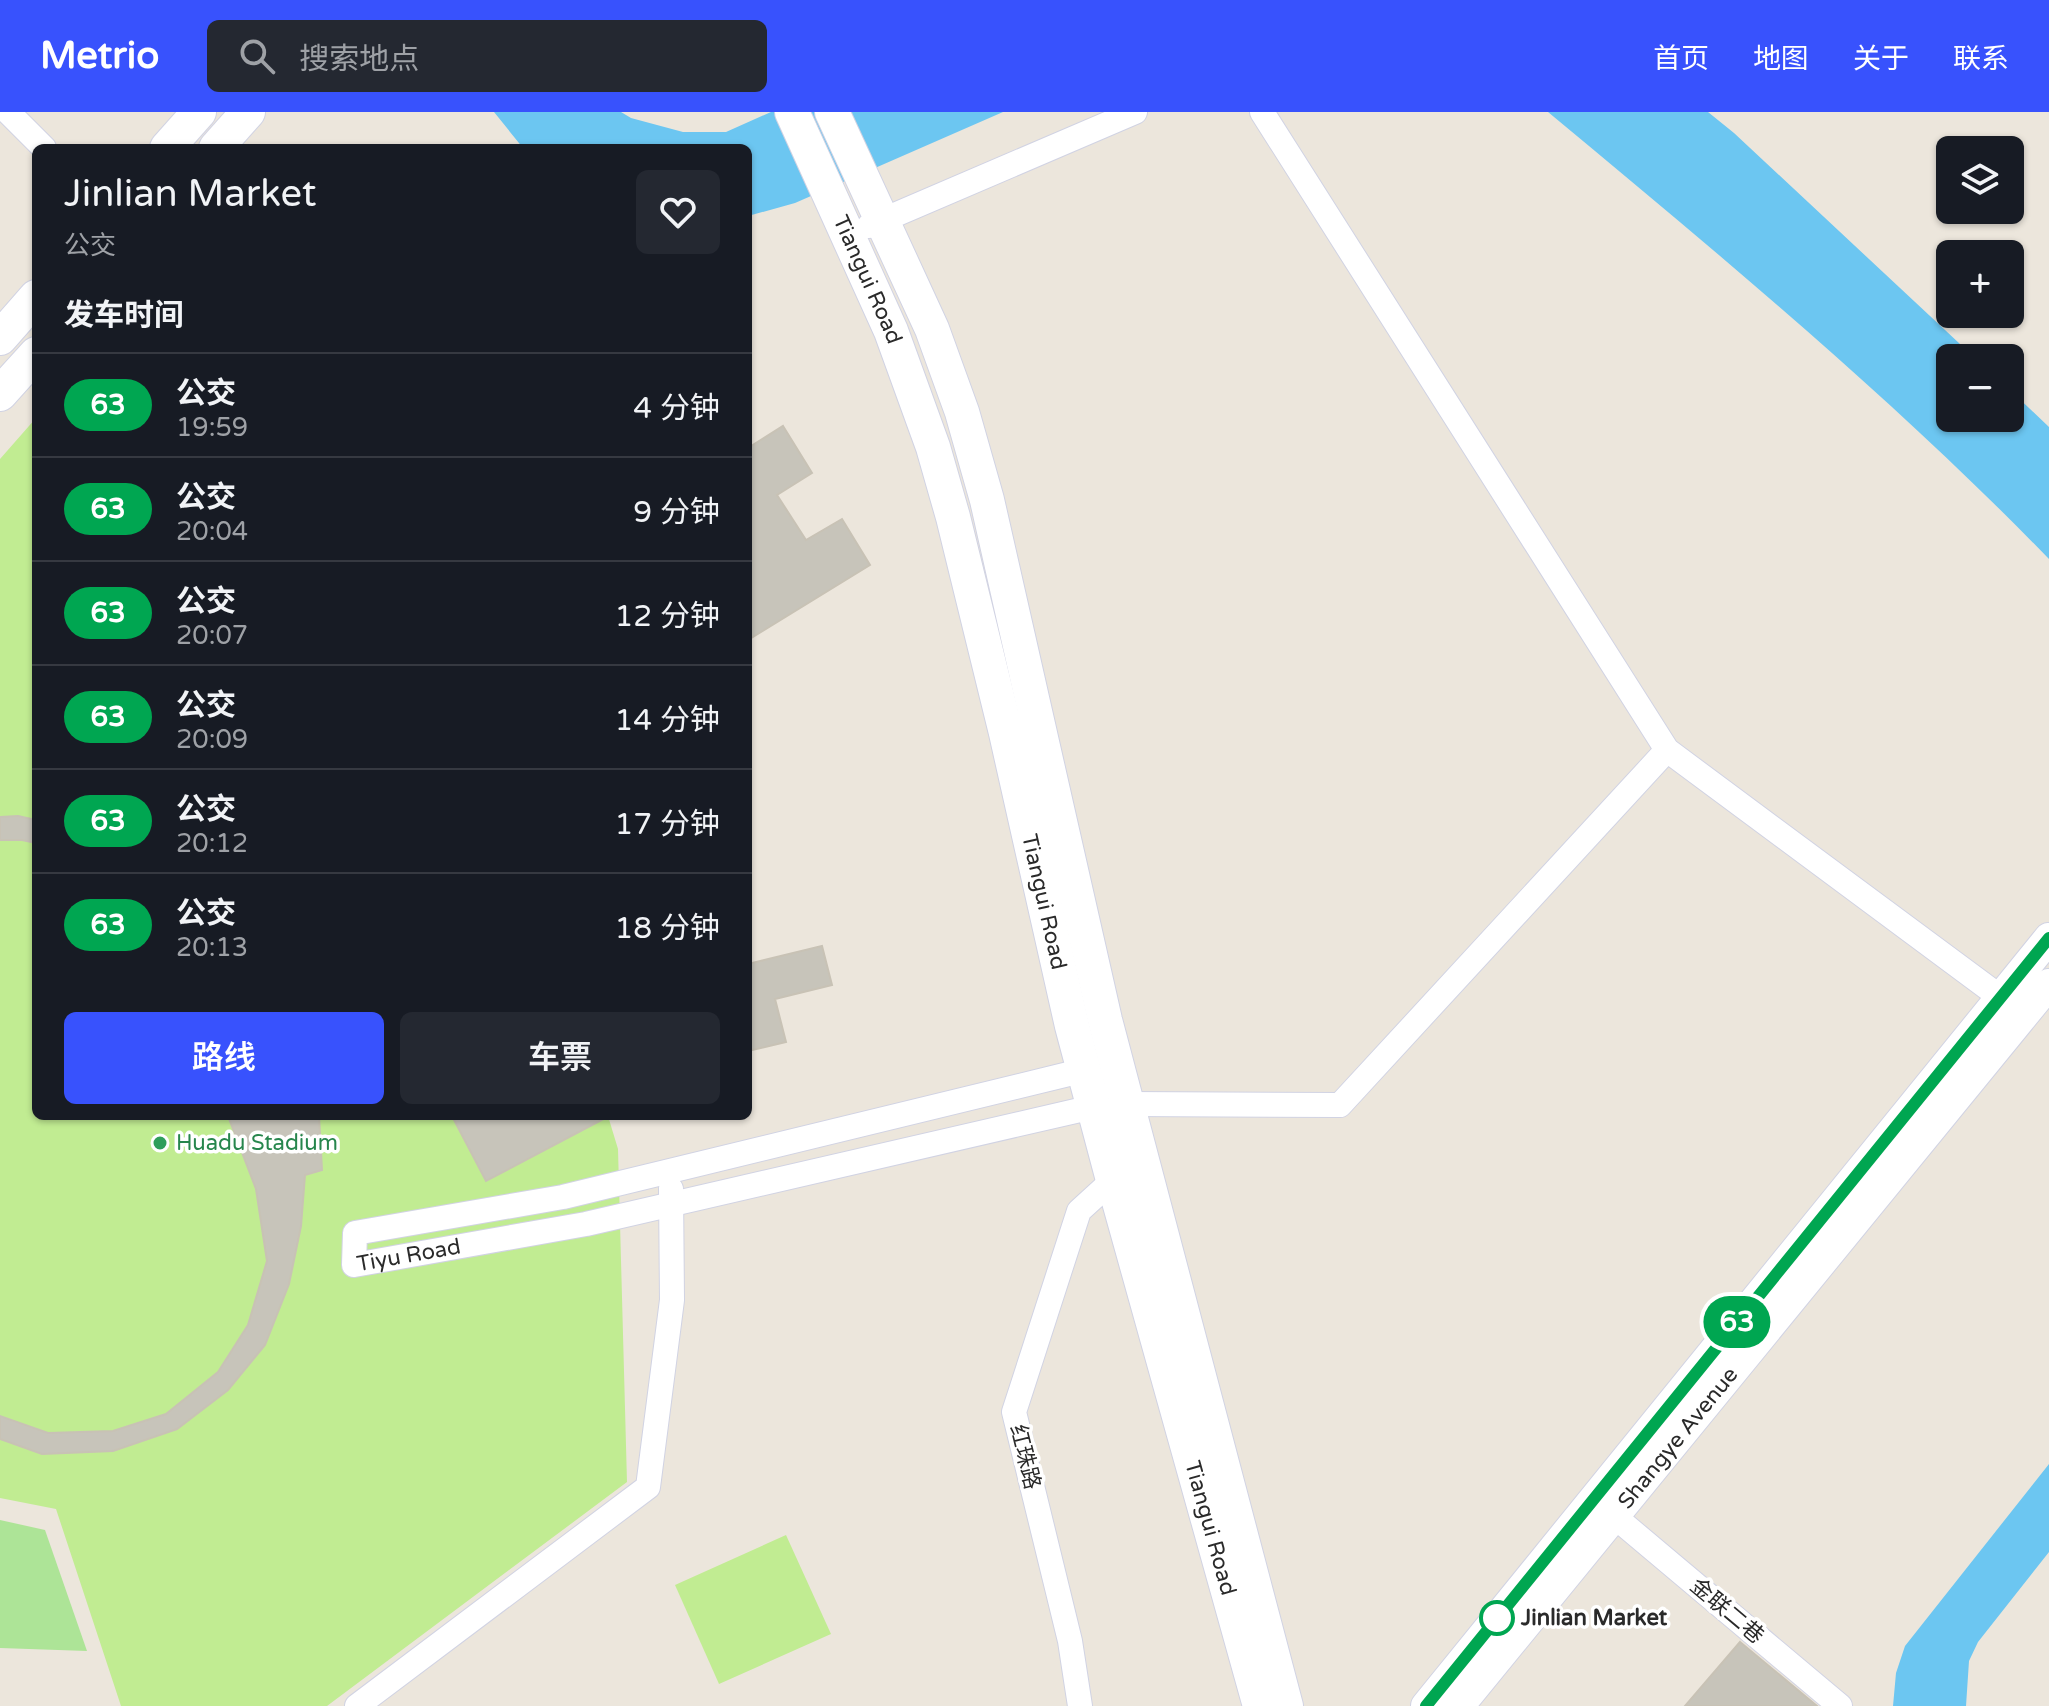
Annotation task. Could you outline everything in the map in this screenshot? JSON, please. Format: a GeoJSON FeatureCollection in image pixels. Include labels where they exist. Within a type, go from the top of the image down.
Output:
{"type":"FeatureCollection","features":[{"type":"Feature","properties":{"kind":"main road"},"geometry":{"type":"LineString","coordinates":[[171,144],[199,112]]}},
{"type":"Feature","properties":{"kind":"main road"},"geometry":{"type":"LineString","coordinates":[[220,144],[248,112]]}},
{"type":"Feature","properties":{"kind":"main road","name":"Tiangui Road"},"geometry":{"type":"LineString","coordinates":[[792,112],[849,235],[911,383],[949,503],[1072,1026],[1085,1070],[1110,1105],[1286,1706]]}},
{"type":"Feature","properties":{"kind":"main road","name":"Tiangui Road"},"geometry":{"type":"LineString","coordinates":[[832,112],[917,295],[941,355],[962,412],[987,500],[1105,1020],[1113,1180],[1260,1706]]}},
{"type":"Feature","properties":{"kind":"main road"},"geometry":{"type":"LineString","coordinates":[[0,338],[32,302]]}},
{"type":"Feature","properties":{"kind":"main road"},"geometry":{"type":"LineString","coordinates":[[0,394],[32,358]]}},
{"type":"Feature","properties":{"kind":"street"},"geometry":{"type":"LineString","coordinates":[[8,112],[40,144]]}},
{"type":"Feature","properties":{"kind":"street"},"geometry":{"type":"LineString","coordinates":[[849,235],[1135,112]]}},
{"type":"Feature","properties":{"kind":"street"},"geometry":{"type":"LineString","coordinates":[[1262,112],[1667,750],[2000,997]]}},
{"type":"Feature","properties":{"kind":"street","name":"Tiyu Road"},"geometry":{"type":"LineString","coordinates":[[1085,1070],[563,1197],[355,1233],[354,1265],[586,1224],[1110,1105],[1340,1105],[1667,750]]}},
{"type":"Feature","properties":{"kind":"street","name":"Shangye Avenue"},"geometry":{"type":"LineString","coordinates":[[1426,1706],[2049,938]]}},
{"type":"Feature","properties":{"kind":"street","name":"Shangye Avenue"},"geometry":{"type":"LineString","coordinates":[[1459,1706],[2049,984]]}},
{"type":"Feature","properties":{"kind":"street"},"geometry":{"type":"LineString","coordinates":[[357,1706],[648,1487],[672,1300],[670,1171]]}},
{"type":"Feature","properties":{"kind":"street","name":"红珠路"},"geometry":{"type":"LineString","coordinates":[[1080,1706],[1070,1641],[1014,1412],[1079,1211],[1113,1180]]}},
{"type":"Feature","properties":{"kind":"street","name":"金联二巷"},"geometry":{"type":"LineString","coordinates":[[1614,1516],[1840,1706]]}},
{"type":"Feature","properties":{"kind":"green space"},"geometry":{"type":"Polygon","coordinates":[[[32,423],[32,1120],[609,1120],[618,1149],[627,1482],[327,1706],[121,1706],[56,1509],[0,1498],[0,459],[32,423]]]}},
{"type":"Feature","properties":{"kind":"green space"},"geometry":{"type":"Polygon","coordinates":[[[0,1520],[45,1530],[87,1651],[0,1648],[0,1520]]]}},
{"type":"Feature","properties":{"kind":"green space"},"geometry":{"type":"Polygon","coordinates":[[[786,1535],[831,1634],[719,1684],[675,1585],[786,1535]]]}},
{"type":"Feature","properties":{"kind":"water"},"geometry":{"type":"Polygon","coordinates":[[[494,112],[621,112],[631,118],[683,132],[726,132],[771,112],[1003,112],[795,203],[752,215],[752,144],[520,144],[494,112]]]}},
{"type":"Feature","properties":{"kind":"water"},"geometry":{"type":"Polygon","coordinates":[[[1548,112],[1708,112],[1734,133],[1936,322],[1936,328],[1943,328],[1960,344],[1936,344],[1936,432],[2024,432],[2024,403],[2049,427],[2049,559],[1929,441],[1741,274],[1548,112]]]}},
{"type":"Feature","properties":{"kind":"water"},"geometry":{"type":"Polygon","coordinates":[[[2049,1464],[2049,1552],[1978,1642],[1969,1661],[1966,1706],[1893,1706],[1896,1673],[1905,1646],[2049,1464]]]}},
{"type":"Feature","properties":{"kind":"building"},"geometry":{"type":"Polygon","coordinates":[[[783,426],[812,473],[777,495],[806,540],[842,519],[870,565],[752,638],[752,445],[783,426]]]}},
{"type":"Feature","properties":{"kind":"building"},"geometry":{"type":"Polygon","coordinates":[[[0,817],[32,819],[32,842],[0,840],[0,817]]]}},
{"type":"Feature","properties":{"kind":"building"},"geometry":{"type":"Polygon","coordinates":[[[822,946],[832,985],[775,999],[786,1042],[752,1050],[752,963],[822,946]]]}},
{"type":"Feature","properties":{"kind":"building"},"geometry":{"type":"Polygon","coordinates":[[[230,1120],[319,1120],[322,1170],[305,1175],[301,1226],[289,1284],[265,1345],[228,1390],[177,1429],[113,1451],[42,1454],[0,1439],[0,1416],[48,1433],[113,1431],[166,1414],[218,1372],[248,1325],[267,1261],[256,1189],[230,1120]]]}},
{"type":"Feature","properties":{"kind":"building"},"geometry":{"type":"Polygon","coordinates":[[[454,1120],[601,1120],[486,1181],[454,1120]]]}},
{"type":"Feature","properties":{"kind":"building"},"geometry":{"type":"Polygon","coordinates":[[[1740,1642],[1817,1706],[1685,1706],[1740,1642]]]}},
{"type":"Feature","properties":{"kind":"bus line","name":"63"},"geometry":{"type":"LineString","coordinates":[[1426,1706],[2049,938]]}},
{"type":"Feature","properties":{"kind":"place","name":"Huadu Stadium"},"geometry":{"type":"Point","coordinates":[160,1143]}},
{"type":"Feature","properties":{"kind":"place","name":"Jinlian Market"},"geometry":{"type":"Point","coordinates":[1497,1618]}}]}
